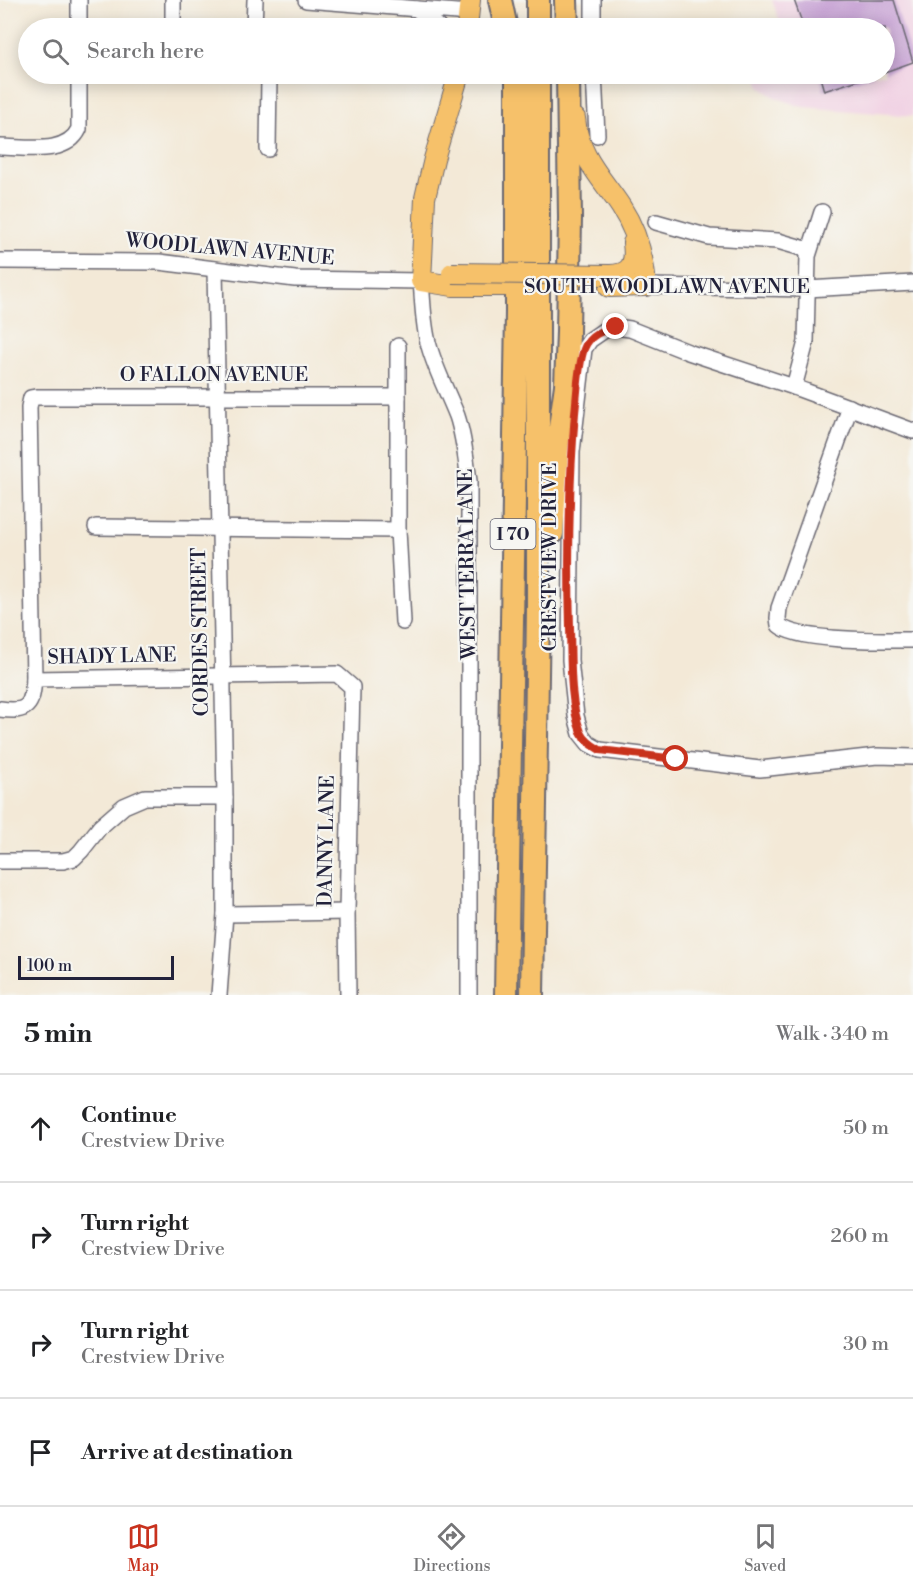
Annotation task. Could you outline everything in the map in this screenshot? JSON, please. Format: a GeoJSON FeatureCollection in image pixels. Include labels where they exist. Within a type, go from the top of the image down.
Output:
{"type":"FeatureCollection","features":[{"type":"Feature","properties":{"kind":"highway"},"geometry":{"type":"LineString","coordinates":[[500,0],[504,18]]}},
{"type":"Feature","properties":{"kind":"highway"},"geometry":{"type":"LineString","coordinates":[[515,0],[516,18]]}},
{"type":"Feature","properties":{"kind":"highway"},"geometry":{"type":"LineString","coordinates":[[538,0],[538,18]]}},
{"type":"Feature","properties":{"kind":"highway"},"geometry":{"type":"LineString","coordinates":[[566,0],[567,18]]}},
{"type":"Feature","properties":{"kind":"highway","name":"I 70"},"geometry":{"type":"LineString","coordinates":[[522,84],[538,611],[532,995]]}},
{"type":"Feature","properties":{"kind":"highway","name":"I 70"},"geometry":{"type":"LineString","coordinates":[[506,995],[522,84]]}},
{"type":"Feature","properties":{"kind":"highway"},"geometry":{"type":"LineString","coordinates":[[538,611],[550,577],[557,449],[566,385],[570,218],[568,84]]}},
{"type":"Feature","properties":{"kind":"main road"},"geometry":{"type":"LineString","coordinates":[[572,0],[573,18]]}},
{"type":"Feature","properties":{"kind":"main road","name":"WEST TERRA LANE"},"geometry":{"type":"LineString","coordinates":[[421,281],[425,198],[455,84]]}},
{"type":"Feature","properties":{"kind":"main road"},"geometry":{"type":"LineString","coordinates":[[574,84],[575,121],[579,142],[594,170],[631,224],[645,274],[646,286]]}},
{"type":"Feature","properties":{"kind":"main road"},"geometry":{"type":"LineString","coordinates":[[609,281],[628,270],[633,261],[631,224]]}},
{"type":"Feature","properties":{"kind":"main road"},"geometry":{"type":"LineString","coordinates":[[423,241],[432,266],[452,280]]}},
{"type":"Feature","properties":{"kind":"main road","name":"SOUTH WOODLAWN AVENUE"},"geometry":{"type":"LineString","coordinates":[[421,281],[609,281],[646,286]]}},
{"type":"Feature","properties":{"kind":"street"},"geometry":{"type":"LineString","coordinates":[[79,0],[79,18]]}},
{"type":"Feature","properties":{"kind":"street"},"geometry":{"type":"LineString","coordinates":[[173,0],[173,18]]}},
{"type":"Feature","properties":{"kind":"street"},"geometry":{"type":"LineString","coordinates":[[254,18],[255,0]]}},
{"type":"Feature","properties":{"kind":"street"},"geometry":{"type":"LineString","coordinates":[[306,0],[469,14]]}},
{"type":"Feature","properties":{"kind":"street"},"geometry":{"type":"LineString","coordinates":[[593,0],[593,18]]}},
{"type":"Feature","properties":{"kind":"street"},"geometry":{"type":"LineString","coordinates":[[417,9],[427,18]]}},
{"type":"Feature","properties":{"kind":"street"},"geometry":{"type":"LineString","coordinates":[[0,147],[58,147],[75,137],[79,129],[80,84]]}},
{"type":"Feature","properties":{"kind":"street"},"geometry":{"type":"LineString","coordinates":[[268,149],[269,84]]}},
{"type":"Feature","properties":{"kind":"street"},"geometry":{"type":"LineString","coordinates":[[594,84],[597,135]]}},
{"type":"Feature","properties":{"kind":"street"},"geometry":{"type":"LineString","coordinates":[[822,212],[809,250],[806,342],[794,387],[913,431]]}},
{"type":"Feature","properties":{"kind":"street"},"geometry":{"type":"LineString","coordinates":[[656,222],[709,237],[778,241],[809,250]]}},
{"type":"Feature","properties":{"kind":"street","name":"WOODLAWN AVENUE"},"geometry":{"type":"LineString","coordinates":[[0,261],[159,262],[296,279],[421,281]]}},
{"type":"Feature","properties":{"kind":"street","name":"CORDES STREET"},"geometry":{"type":"LineString","coordinates":[[215,268],[225,797],[225,914],[219,995]]}},
{"type":"Feature","properties":{"kind":"street","name":"WEST TERRA LANE"},"geometry":{"type":"LineString","coordinates":[[421,281],[428,344],[457,418],[465,446],[469,481],[469,995]]}},
{"type":"Feature","properties":{"kind":"street","name":"SOUTH WOODLAWN AVENUE"},"geometry":{"type":"LineString","coordinates":[[646,286],[807,289],[913,283]]}},
{"type":"Feature","properties":{"kind":"street","name":"CRESTVIEW DRIVE"},"geometry":{"type":"LineString","coordinates":[[794,387],[688,352],[630,329],[616,327],[597,333],[584,349],[577,394],[571,473],[570,660],[576,716],[581,734],[590,744],[600,750],[759,769],[877,756],[913,757]]}},
{"type":"Feature","properties":{"kind":"street"},"geometry":{"type":"LineString","coordinates":[[398,346],[398,530],[403,622]]}},
{"type":"Feature","properties":{"kind":"street","name":"O FALLON AVENUE"},"geometry":{"type":"LineString","coordinates":[[34,679],[29,407],[31,398],[398,397]]}},
{"type":"Feature","properties":{"kind":"street"},"geometry":{"type":"LineString","coordinates":[[850,407],[780,608],[779,625],[790,632],[827,638],[913,640]]}},
{"type":"Feature","properties":{"kind":"street"},"geometry":{"type":"LineString","coordinates":[[96,527],[398,530]]}},
{"type":"Feature","properties":{"kind":"street","name":"SHADY LANE"},"geometry":{"type":"LineString","coordinates":[[0,709],[17,712],[26,707],[32,699],[34,679],[337,674],[352,687]]}},
{"type":"Feature","properties":{"kind":"street","name":"DANNY LANE"},"geometry":{"type":"LineString","coordinates":[[348,995],[347,912],[352,687]]}},
{"type":"Feature","properties":{"kind":"street"},"geometry":{"type":"LineString","coordinates":[[0,861],[63,861],[74,858],[100,828],[124,806],[145,797],[225,797]]}},
{"type":"Feature","properties":{"kind":"street"},"geometry":{"type":"LineString","coordinates":[[225,914],[347,912]]}},
{"type":"Feature","properties":{"kind":"shaded area"},"geometry":{"type":"Polygon","coordinates":[[[772,0],[913,0],[913,116],[802,107],[775,97],[760,87],[760,84],[895,84],[895,18],[778,18],[772,0]]]}},
{"type":"Feature","properties":{"kind":"building"},"geometry":{"type":"Polygon","coordinates":[[[794,0],[894,0],[913,62],[895,68],[895,18],[800,18],[794,0]]]}},
{"type":"Feature","properties":{"kind":"building"},"geometry":{"type":"Polygon","coordinates":[[[822,84],[846,84],[824,91],[822,84]]]}},
{"type":"Feature","properties":{"kind":"route"},"geometry":{"type":"LineString","coordinates":[[616,327],[597,333],[584,349],[577,394],[571,473],[569,598],[570,660],[576,716],[581,734],[590,744],[600,750],[676,759]]}}]}
